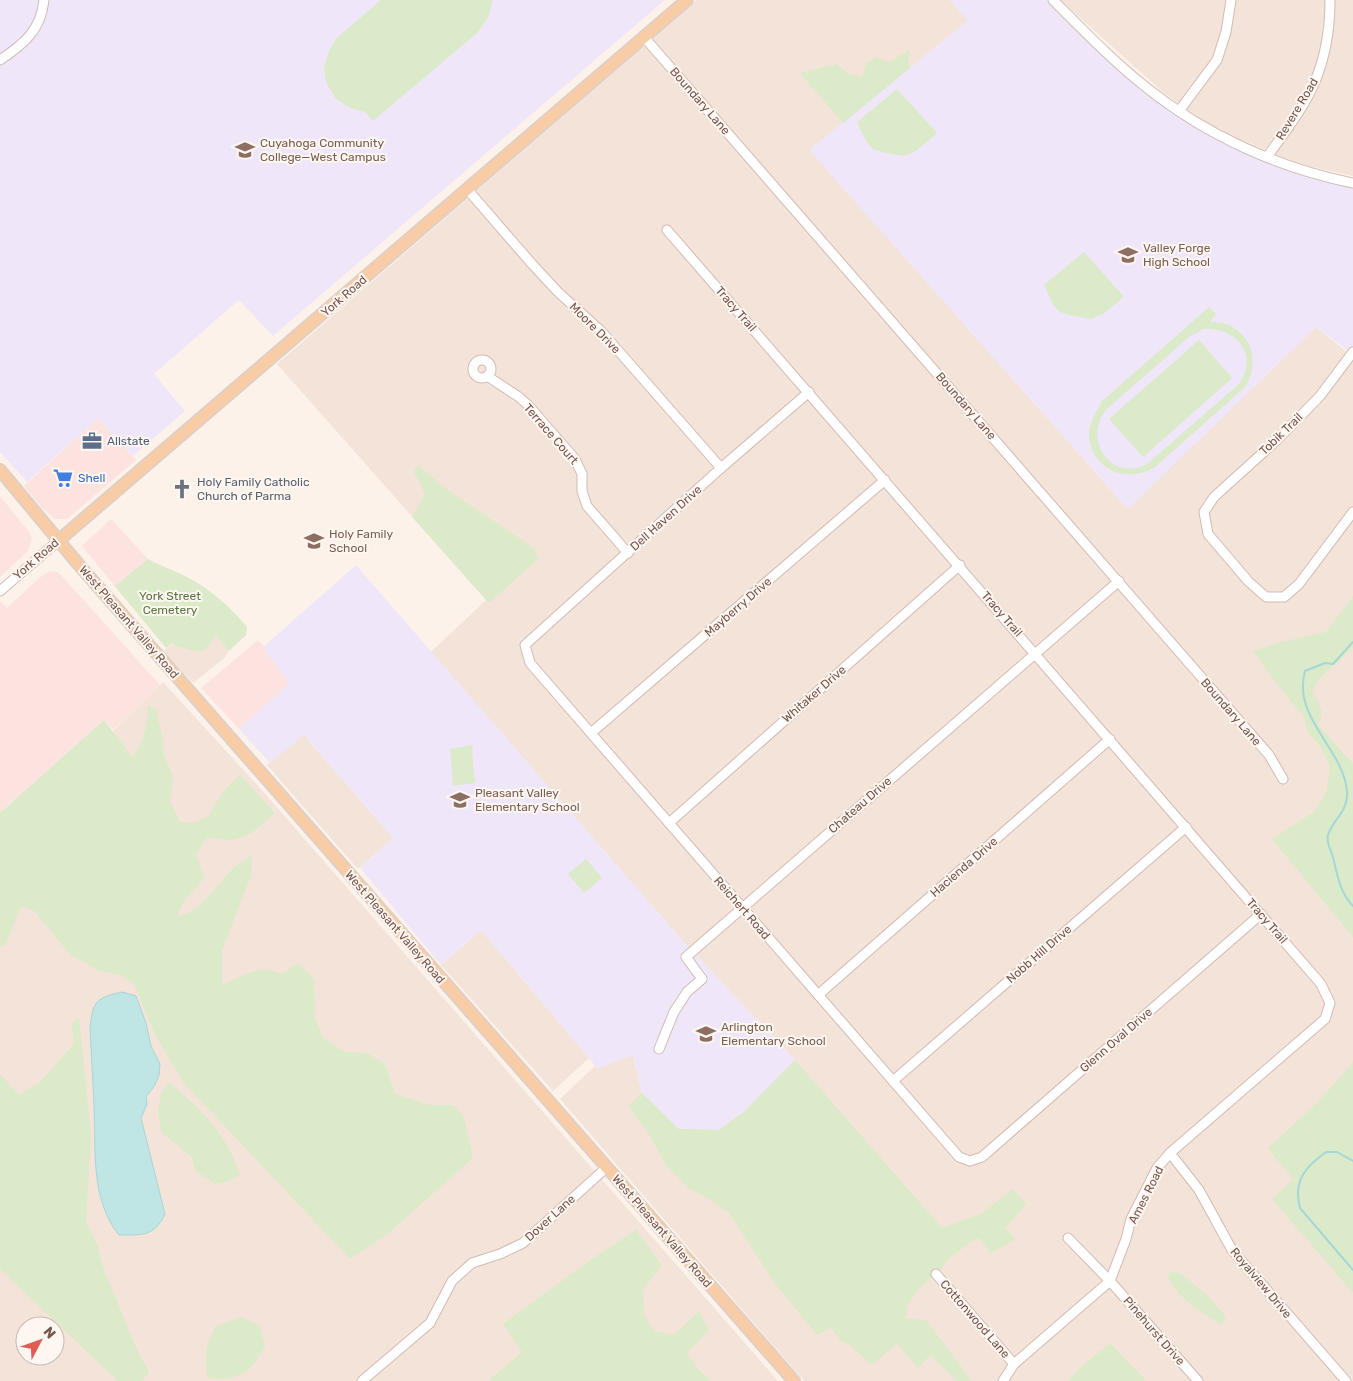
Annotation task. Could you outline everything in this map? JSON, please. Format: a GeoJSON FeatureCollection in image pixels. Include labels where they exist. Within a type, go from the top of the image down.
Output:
{"type":"FeatureCollection","features":[{"type":"Feature","properties":{"kind":"main road","name":"York Road"},"geometry":{"type":"LineString","coordinates":[[58,541],[687,0]]}},
{"type":"Feature","properties":{"kind":"main road","name":"West Pleasant Valley Road"},"geometry":{"type":"LineString","coordinates":[[0,470],[58,541],[794,1381]]}},
{"type":"Feature","properties":{"kind":"street"},"geometry":{"type":"LineString","coordinates":[[0,60],[35,31],[41,18],[44,0]]}},
{"type":"Feature","properties":{"kind":"street"},"geometry":{"type":"LineString","coordinates":[[1053,0],[1147,88],[1179,111],[1224,138],[1267,158],[1321,176],[1353,183]]}},
{"type":"Feature","properties":{"kind":"street"},"geometry":{"type":"LineString","coordinates":[[1179,111],[1216,60],[1226,32],[1231,0]]}},
{"type":"Feature","properties":{"kind":"street","name":"Revere Road"},"geometry":{"type":"LineString","coordinates":[[1267,158],[1299,111],[1316,80],[1325,51],[1330,21],[1330,0]]}},
{"type":"Feature","properties":{"kind":"street","name":"Boundary Lane"},"geometry":{"type":"LineString","coordinates":[[644,37],[1269,755],[1283,779]]}},
{"type":"Feature","properties":{"kind":"street","name":"Moore Drive"},"geometry":{"type":"LineString","coordinates":[[467,189],[538,271],[601,332],[721,468]]}},
{"type":"Feature","properties":{"kind":"street","name":"Tracy Trail"},"geometry":{"type":"LineString","coordinates":[[667,230],[960,565],[1321,984],[1327,992],[1330,1003]]}},
{"type":"Feature","properties":{"kind":"street","name":"Tobik Trail"},"geometry":{"type":"LineString","coordinates":[[1353,352],[1320,396],[1277,440],[1214,497],[1204,512],[1208,534],[1248,581],[1266,597],[1284,597],[1299,584],[1353,512]]}},
{"type":"Feature","properties":{"kind":"street","name":"Terrace Court"},"geometry":{"type":"LineString","coordinates":[[487,376],[528,405],[575,458],[582,474],[582,491],[588,506],[628,553]]}},
{"type":"Feature","properties":{"kind":"street","name":"Dell Haven Drive"},"geometry":{"type":"LineString","coordinates":[[525,645],[721,468],[809,392]]}},
{"type":"Feature","properties":{"kind":"street","name":"Mayberry Drive"},"geometry":{"type":"LineString","coordinates":[[591,733],[886,480]]}},
{"type":"Feature","properties":{"kind":"street","name":"York Road"},"geometry":{"type":"LineString","coordinates":[[0,591],[58,541]]}},
{"type":"Feature","properties":{"kind":"street","name":"Whitaker Drive"},"geometry":{"type":"LineString","coordinates":[[668,823],[960,565]]}},
{"type":"Feature","properties":{"kind":"street","name":"Chateau Drive"},"geometry":{"type":"LineString","coordinates":[[659,1049],[679,1005],[687,992],[702,979],[686,957],[1119,581]]}},
{"type":"Feature","properties":{"kind":"street","name":"Reichert Road"},"geometry":{"type":"LineString","coordinates":[[525,645],[530,663],[959,1157],[970,1162]]}},
{"type":"Feature","properties":{"kind":"street","name":"Hacienda Drive"},"geometry":{"type":"LineString","coordinates":[[818,995],[1110,739]]}},
{"type":"Feature","properties":{"kind":"street","name":"Nobb Hill Drive"},"geometry":{"type":"LineString","coordinates":[[893,1081],[1186,827]]}},
{"type":"Feature","properties":{"kind":"street","name":"Glenn Oval Drive"},"geometry":{"type":"LineString","coordinates":[[970,1162],[982,1157],[1260,914]]}},
{"type":"Feature","properties":{"kind":"street","name":"Ames Road"},"geometry":{"type":"LineString","coordinates":[[1003,1381],[1014,1364],[1110,1281],[1126,1239],[1131,1219],[1157,1168],[1170,1153],[1325,1019],[1330,1003]]}},
{"type":"Feature","properties":{"kind":"street","name":"Royalview Drive"},"geometry":{"type":"LineString","coordinates":[[1170,1153],[1199,1190],[1232,1250],[1346,1381]]}},
{"type":"Feature","properties":{"kind":"street","name":"Dover Lane"},"geometry":{"type":"LineString","coordinates":[[362,1381],[372,1377],[430,1323],[452,1281],[472,1263],[500,1254],[523,1242],[606,1168]]}},
{"type":"Feature","properties":{"kind":"street","name":"Pinehurst Drive"},"geometry":{"type":"LineString","coordinates":[[1068,1238],[1110,1281],[1198,1381]]}},
{"type":"Feature","properties":{"kind":"street","name":"Cottonwood Lane"},"geometry":{"type":"LineString","coordinates":[[936,1274],[1014,1364]]}},
{"type":"Feature","properties":{"kind":"shaded area","name":"Cuyahoga Community College—West Campus"},"geometry":{"type":"Polygon","coordinates":[[[0,0],[665,0],[273,336],[239,300],[154,374],[185,411],[133,456],[98,418],[27,482],[0,452],[0,0]]]}},
{"type":"Feature","properties":{"kind":"shaded area"},"geometry":{"type":"Polygon","coordinates":[[[697,0],[950,0],[968,21],[810,150],[1127,508],[1316,327],[1353,357],[1353,1381],[804,1381],[560,1099],[596,1065],[598,1068],[633,1055],[642,1093],[795,1060],[680,938],[431,652],[486,600],[277,364],[697,0]]]}},
{"type":"Feature","properties":{"kind":"shaded area","name":"Valley Forge High School"},"geometry":{"type":"Polygon","coordinates":[[[950,0],[1053,0],[1087,33],[1179,111],[1267,157],[1353,183],[1352,354],[1316,327],[1128,509],[809,150],[967,21],[950,0]]]}},
{"type":"Feature","properties":{"kind":"shaded area"},"geometry":{"type":"Polygon","coordinates":[[[1060,0],[1353,0],[1353,176],[1308,166],[1284,158],[1208,125],[1163,92],[1060,0]]]}},
{"type":"Feature","properties":{"kind":"shaded area"},"geometry":{"type":"Polygon","coordinates":[[[98,418],[136,460],[67,519],[55,519],[41,507],[24,486],[98,418]]]}},
{"type":"Feature","properties":{"kind":"shaded area"},"geometry":{"type":"Polygon","coordinates":[[[0,496],[30,533],[32,539],[28,551],[0,577],[0,496]]]}},
{"type":"Feature","properties":{"kind":"shaded area"},"geometry":{"type":"Polygon","coordinates":[[[111,519],[148,559],[117,586],[113,584],[82,546],[111,519]]]}},
{"type":"Feature","properties":{"kind":"shaded area","name":"Pleasant Valley Elementary School"},"geometry":{"type":"Polygon","coordinates":[[[356,565],[680,938],[795,1060],[745,1111],[719,1130],[678,1129],[642,1093],[633,1055],[598,1069],[481,930],[441,965],[360,868],[393,838],[304,735],[270,763],[239,729],[289,683],[263,647],[356,565]]]}},
{"type":"Feature","properties":{"kind":"shaded area"},"geometry":{"type":"Polygon","coordinates":[[[50,571],[61,575],[160,685],[113,730],[104,720],[0,813],[0,603],[7,608],[39,578],[50,571]]]}},
{"type":"Feature","properties":{"kind":"shaded area"},"geometry":{"type":"Polygon","coordinates":[[[200,618],[229,651],[224,658],[193,683],[163,652],[200,618]]]}},
{"type":"Feature","properties":{"kind":"shaded area"},"geometry":{"type":"Polygon","coordinates":[[[258,640],[290,683],[239,729],[201,688],[258,640]]]}},
{"type":"Feature","properties":{"kind":"shaded area"},"geometry":{"type":"Polygon","coordinates":[[[163,682],[260,788],[778,1381],[0,1381],[0,813],[114,730],[163,682]]]}},
{"type":"Feature","properties":{"kind":"shaded area"},"geometry":{"type":"Polygon","coordinates":[[[303,734],[393,838],[358,869],[267,765],[303,734]]]}},
{"type":"Feature","properties":{"kind":"shaded area"},"geometry":{"type":"Polygon","coordinates":[[[481,930],[589,1058],[553,1091],[441,965],[481,930]]]}},
{"type":"Feature","properties":{"kind":"green space"},"geometry":{"type":"Polygon","coordinates":[[[381,0],[492,0],[492,3],[488,18],[478,32],[373,121],[365,112],[350,108],[336,99],[326,83],[324,68],[329,51],[337,38],[381,0]]]}},
{"type":"Feature","properties":{"kind":"green space"},"geometry":{"type":"Polygon","coordinates":[[[910,49],[908,61],[910,68],[843,123],[800,73],[837,64],[848,74],[862,77],[867,63],[876,57],[890,62],[910,49]]]}},
{"type":"Feature","properties":{"kind":"green space"},"geometry":{"type":"Polygon","coordinates":[[[897,89],[937,133],[916,151],[904,156],[873,149],[867,143],[857,122],[897,89]]]}},
{"type":"Feature","properties":{"kind":"green space"},"geometry":{"type":"Polygon","coordinates":[[[1084,252],[1124,297],[1103,314],[1091,319],[1060,312],[1054,306],[1044,285],[1084,252]]]}},
{"type":"Feature","properties":{"kind":"green space"},"geometry":{"type":"Polygon","coordinates":[[[1209,307],[1216,314],[1210,322],[1229,325],[1237,330],[1249,344],[1252,352],[1252,370],[1245,387],[1154,468],[1143,473],[1121,474],[1102,464],[1096,456],[1091,446],[1089,429],[1101,402],[1209,307]],[[1203,329],[1189,337],[1108,408],[1100,420],[1097,432],[1099,444],[1104,455],[1112,463],[1122,468],[1134,468],[1147,464],[1239,384],[1245,373],[1246,353],[1241,344],[1234,338],[1215,330],[1203,329]]]}},
{"type":"Feature","properties":{"kind":"green space"},"geometry":{"type":"Polygon","coordinates":[[[1199,340],[1232,378],[1143,457],[1109,419],[1199,340]]]}},
{"type":"Feature","properties":{"kind":"green space"},"geometry":{"type":"Polygon","coordinates":[[[418,465],[449,491],[534,548],[538,559],[489,603],[412,517],[425,494],[414,472],[418,465]]]}},
{"type":"Feature","properties":{"kind":"green space","name":"York Street Cemetery"},"geometry":{"type":"Polygon","coordinates":[[[148,559],[187,577],[212,593],[234,612],[247,627],[246,635],[229,651],[215,635],[207,648],[202,651],[187,649],[172,643],[166,648],[113,584],[117,585],[148,559]]]}},
{"type":"Feature","properties":{"kind":"green space"},"geometry":{"type":"Polygon","coordinates":[[[1353,596],[1353,648],[1322,676],[1312,691],[1321,707],[1318,725],[1353,764],[1353,937],[1272,839],[1314,812],[1327,791],[1330,766],[1320,746],[1307,731],[1304,717],[1253,651],[1281,642],[1326,632],[1353,596]]]}},
{"type":"Feature","properties":{"kind":"green space"},"geometry":{"type":"Polygon","coordinates":[[[148,704],[156,710],[163,740],[163,753],[173,777],[170,801],[180,822],[195,822],[209,816],[222,794],[240,775],[275,813],[252,832],[237,839],[229,840],[207,837],[196,854],[204,878],[184,901],[177,916],[195,909],[210,896],[229,872],[252,855],[251,875],[222,951],[222,984],[259,970],[282,974],[298,963],[314,979],[315,1018],[323,1038],[344,1052],[367,1053],[385,1064],[395,1094],[430,1105],[453,1105],[464,1117],[473,1158],[386,1235],[350,1259],[183,1082],[155,1035],[135,986],[122,975],[99,971],[70,954],[34,911],[21,906],[6,944],[0,947],[0,813],[104,720],[133,758],[145,732],[148,704]]]}},
{"type":"Feature","properties":{"kind":"green space"},"geometry":{"type":"Polygon","coordinates":[[[472,745],[475,783],[453,786],[450,749],[472,745]]]}},
{"type":"Feature","properties":{"kind":"green space"},"geometry":{"type":"Polygon","coordinates":[[[586,859],[602,878],[584,893],[568,874],[586,859]]]}},
{"type":"Feature","properties":{"kind":"green space"},"geometry":{"type":"Polygon","coordinates":[[[79,1017],[91,1136],[86,1222],[97,1244],[104,1270],[137,1350],[149,1372],[142,1381],[118,1381],[65,1331],[65,1316],[50,1316],[0,1269],[0,1074],[19,1095],[40,1082],[74,1044],[72,1023],[79,1017]]]}},
{"type":"Feature","properties":{"kind":"green space"},"geometry":{"type":"Polygon","coordinates":[[[795,1060],[942,1228],[982,1213],[1013,1189],[1026,1204],[1005,1228],[1016,1239],[991,1253],[979,1238],[972,1241],[948,1259],[942,1268],[919,1289],[907,1305],[906,1318],[926,1320],[972,1381],[957,1381],[930,1355],[918,1368],[897,1344],[872,1365],[846,1342],[841,1341],[831,1327],[817,1335],[776,1285],[729,1213],[690,1189],[666,1165],[647,1131],[628,1106],[642,1093],[679,1129],[719,1130],[745,1111],[795,1060]]]}},
{"type":"Feature","properties":{"kind":"green space"},"geometry":{"type":"Polygon","coordinates":[[[1353,1061],[1353,1293],[1272,1199],[1293,1179],[1268,1148],[1323,1096],[1353,1061]]]}},
{"type":"Feature","properties":{"kind":"green space"},"geometry":{"type":"Polygon","coordinates":[[[169,1082],[203,1113],[212,1124],[228,1147],[240,1175],[226,1182],[215,1184],[195,1170],[192,1157],[162,1133],[158,1112],[161,1093],[169,1082]]]}},
{"type":"Feature","properties":{"kind":"green space"},"geometry":{"type":"Polygon","coordinates":[[[636,1230],[662,1265],[643,1289],[644,1314],[654,1331],[674,1335],[699,1311],[709,1330],[687,1353],[698,1369],[711,1381],[488,1381],[522,1352],[503,1324],[589,1261],[636,1230]]]}},
{"type":"Feature","properties":{"kind":"green space"},"geometry":{"type":"Polygon","coordinates":[[[1170,1272],[1180,1273],[1208,1296],[1226,1317],[1222,1325],[1199,1311],[1179,1294],[1168,1279],[1170,1272]]]}},
{"type":"Feature","properties":{"kind":"green space"},"geometry":{"type":"Polygon","coordinates":[[[241,1317],[260,1326],[265,1347],[253,1365],[241,1374],[224,1379],[207,1377],[207,1350],[216,1326],[241,1317]]]}},
{"type":"Feature","properties":{"kind":"green space"},"geometry":{"type":"Polygon","coordinates":[[[1110,1343],[1146,1381],[1068,1381],[1080,1368],[1110,1343]]]}},
{"type":"Feature","properties":{"kind":"water"},"geometry":{"type":"Polygon","coordinates":[[[122,992],[136,996],[146,1023],[151,1046],[160,1064],[159,1075],[155,1085],[146,1097],[147,1104],[141,1118],[165,1214],[161,1222],[152,1231],[134,1235],[119,1235],[110,1221],[103,1206],[99,1190],[95,1156],[90,1028],[92,1012],[97,1002],[101,999],[122,992]]]}},
{"type":"Feature","properties":{"kind":"waterway"},"geometry":{"type":"LineString","coordinates":[[1353,642],[1333,664],[1325,663],[1305,671],[1303,688],[1306,704],[1312,718],[1344,775],[1347,791],[1346,804],[1330,829],[1328,841],[1342,889],[1353,906]]}},
{"type":"Feature","properties":{"kind":"waterway"},"geometry":{"type":"LineString","coordinates":[[1353,1161],[1337,1152],[1326,1152],[1312,1163],[1302,1175],[1298,1190],[1300,1208],[1353,1270]]}},
{"type":"Feature","properties":{"kind":"place","name":"Cuyahoga Community College—West Campus"},"geometry":{"type":"Point","coordinates":[245,150]}},
{"type":"Feature","properties":{"kind":"place","name":"Valley Forge High School"},"geometry":{"type":"Point","coordinates":[1128,255]}},
{"type":"Feature","properties":{"kind":"place","name":"Allstate"},"geometry":{"type":"Point","coordinates":[92,441]}},
{"type":"Feature","properties":{"kind":"place","name":"Shell"},"geometry":{"type":"Point","coordinates":[63,478]}},
{"type":"Feature","properties":{"kind":"place","name":"Holy Family Catholic Church of Parma"},"geometry":{"type":"Point","coordinates":[182,489]}},
{"type":"Feature","properties":{"kind":"place","name":"Holy Family School"},"geometry":{"type":"Point","coordinates":[314,541]}},
{"type":"Feature","properties":{"kind":"place","name":"Pleasant Valley Elementary School"},"geometry":{"type":"Point","coordinates":[460,800]}},
{"type":"Feature","properties":{"kind":"place","name":"Arlington Elementary School"},"geometry":{"type":"Point","coordinates":[706,1034]}}]}
